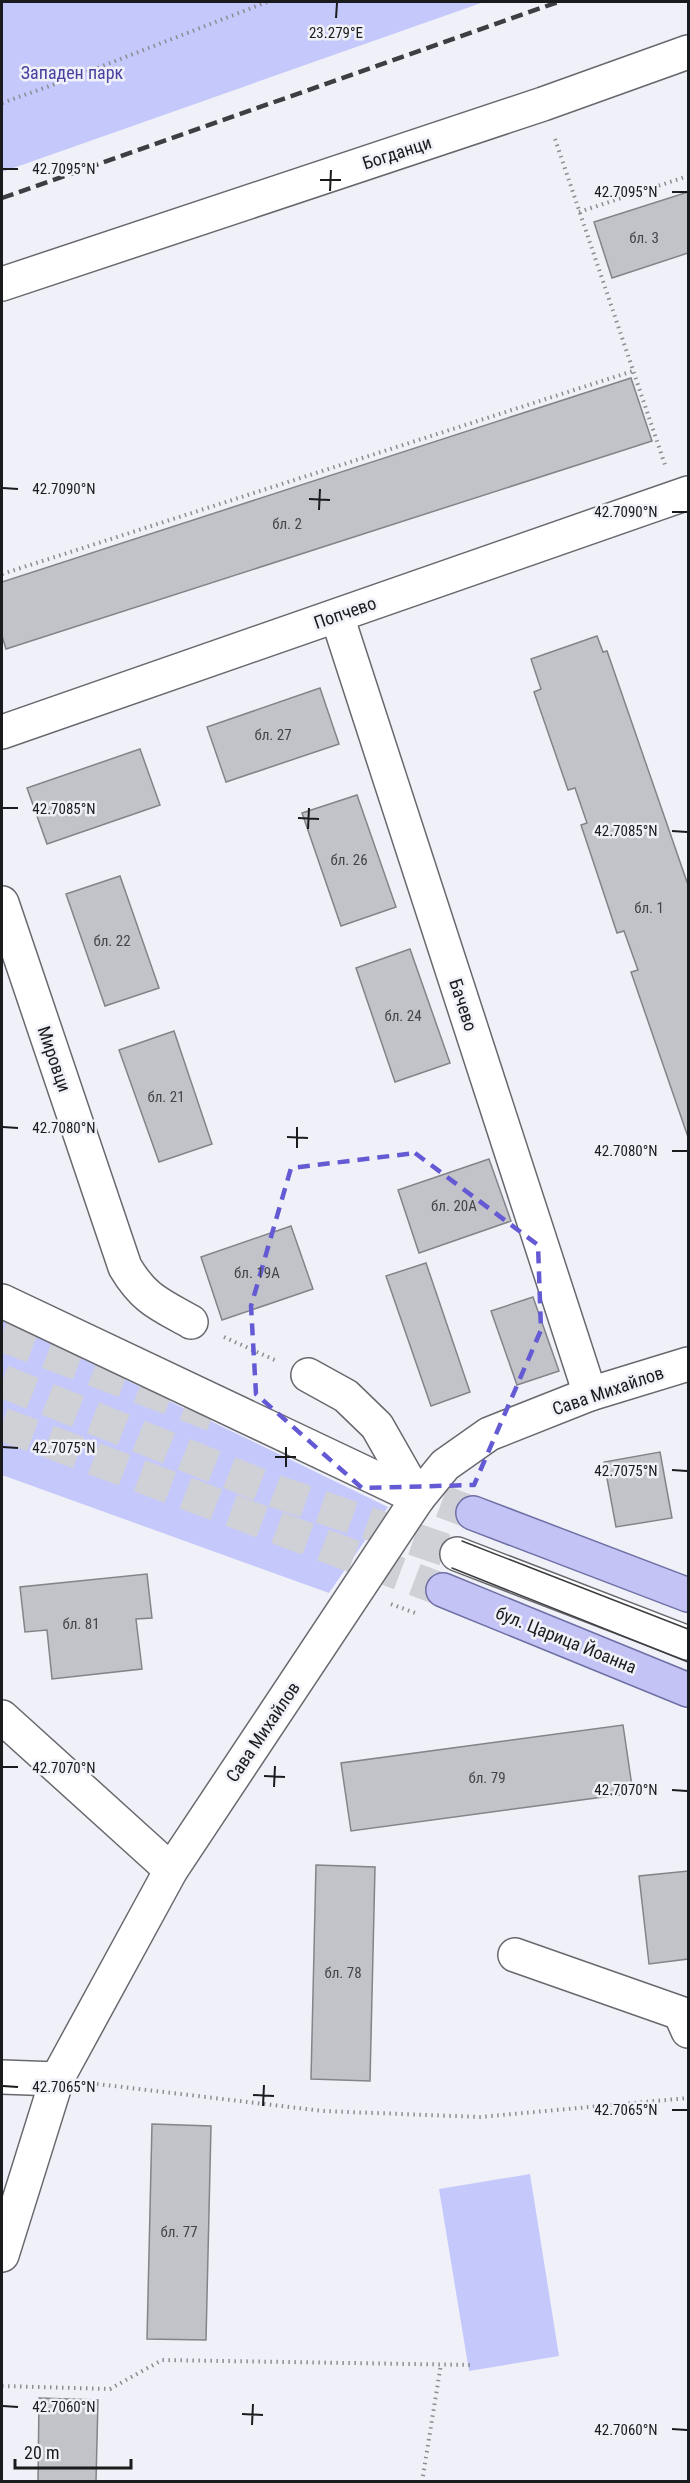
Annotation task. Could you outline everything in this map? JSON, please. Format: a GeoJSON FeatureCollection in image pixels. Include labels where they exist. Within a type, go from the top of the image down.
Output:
{"type":"FeatureCollection","features":[{"type":"Feature","properties":{"kind":"main road"},"geometry":{"type":"LineString","coordinates":[[472,1513],[688,1595]]}},
{"type":"Feature","properties":{"kind":"main road","name":"бул. Царица Йоанна"},"geometry":{"type":"LineString","coordinates":[[443,1590],[688,1690]]}},
{"type":"Feature","properties":{"kind":"street","name":"Богданци"},"geometry":{"type":"LineString","coordinates":[[2,284],[543,104],[688,52]]}},
{"type":"Feature","properties":{"kind":"street","name":"Попчево"},"geometry":{"type":"LineString","coordinates":[[2,732],[682,496]]}},
{"type":"Feature","properties":{"kind":"street","name":"Бачево"},"geometry":{"type":"LineString","coordinates":[[337,616],[590,1394]]}},
{"type":"Feature","properties":{"kind":"street","name":"Мировци"},"geometry":{"type":"LineString","coordinates":[[2,903],[125,1267],[137,1286],[150,1299],[191,1322]]}},
{"type":"Feature","properties":{"kind":"street"},"geometry":{"type":"LineString","coordinates":[[2,1301],[418,1498]]}},
{"type":"Feature","properties":{"kind":"street","name":"Сава Михайлов"},"geometry":{"type":"LineString","coordinates":[[2,2256],[57,2079],[171,1870],[418,1498],[445,1465],[489,1434],[590,1394],[688,1364]]}},
{"type":"Feature","properties":{"kind":"street"},"geometry":{"type":"LineString","coordinates":[[308,1375],[346,1396],[377,1426],[418,1498]]}},
{"type":"Feature","properties":{"kind":"street"},"geometry":{"type":"LineString","coordinates":[[457,1554],[688,1643]]}},
{"type":"Feature","properties":{"kind":"street"},"geometry":{"type":"LineString","coordinates":[[2,1717],[171,1870]]}},
{"type":"Feature","properties":{"kind":"street"},"geometry":{"type":"LineString","coordinates":[[515,1955],[680,2013],[688,2031]]}},
{"type":"Feature","properties":{"kind":"street"},"geometry":{"type":"LineString","coordinates":[[2,2077],[57,2079]]}},
{"type":"Feature","properties":{"kind":"path"},"geometry":{"type":"LineString","coordinates":[[2,103],[69,80],[267,2]]}},
{"type":"Feature","properties":{"kind":"path"},"geometry":{"type":"LineString","coordinates":[[543,104],[633,371],[682,496]]}},
{"type":"Feature","properties":{"kind":"path"},"geometry":{"type":"LineString","coordinates":[[579,212],[688,176]]}},
{"type":"Feature","properties":{"kind":"path"},"geometry":{"type":"LineString","coordinates":[[2,574],[633,371]]}},
{"type":"Feature","properties":{"kind":"path"},"geometry":{"type":"LineString","coordinates":[[191,1322],[308,1375]]}},
{"type":"Feature","properties":{"kind":"path"},"geometry":{"type":"LineString","coordinates":[[57,2079],[322,2111],[480,2117],[688,2098]]}},
{"type":"Feature","properties":{"kind":"path"},"geometry":{"type":"LineString","coordinates":[[2,2386],[110,2389],[162,2360],[474,2365]]}},
{"type":"Feature","properties":{"kind":"path"},"geometry":{"type":"LineString","coordinates":[[422,2481],[441,2364]]}},
{"type":"Feature","properties":{"kind":"highlighted area"},"geometry":{"type":"Polygon","coordinates":[[[415,1153],[538,1245],[541,1330],[474,1485],[362,1488],[256,1394],[251,1306],[291,1168],[415,1153]]]}},
{"type":"Feature","properties":{"kind":"green space","name":"Западен парк"},"geometry":{"type":"Polygon","coordinates":[[[2,2],[484,2],[2,172],[2,2]]]}},
{"type":"Feature","properties":{"kind":"green space"},"geometry":{"type":"Polygon","coordinates":[[[2,1320],[388,1507],[329,1593],[2,1475],[2,1320]]]}},
{"type":"Feature","properties":{"kind":"green space"},"geometry":{"type":"Polygon","coordinates":[[[530,2174],[559,2356],[469,2371],[439,2189],[530,2174]]]}},
{"type":"Feature","properties":{"kind":"building"},"geometry":{"type":"Polygon","coordinates":[[[688,192],[688,253],[612,278],[594,222],[688,192]]]}},
{"type":"Feature","properties":{"kind":"building"},"geometry":{"type":"Polygon","coordinates":[[[631,378],[652,441],[6,649],[2,636],[2,582],[631,378]]]}},
{"type":"Feature","properties":{"kind":"building"},"geometry":{"type":"Polygon","coordinates":[[[597,636],[603,652],[607,651],[688,885],[688,1137],[631,972],[638,970],[624,931],[617,933],[581,825],[587,823],[575,788],[568,790],[534,692],[541,689],[531,659],[597,636]]]}},
{"type":"Feature","properties":{"kind":"building"},"geometry":{"type":"Polygon","coordinates":[[[320,688],[339,744],[226,782],[207,727],[320,688]]]}},
{"type":"Feature","properties":{"kind":"building"},"geometry":{"type":"Polygon","coordinates":[[[140,749],[160,805],[47,844],[27,788],[140,749]]]}},
{"type":"Feature","properties":{"kind":"building"},"geometry":{"type":"Polygon","coordinates":[[[357,795],[396,907],[341,926],[302,813],[357,795]]]}},
{"type":"Feature","properties":{"kind":"building"},"geometry":{"type":"Polygon","coordinates":[[[120,876],[159,988],[105,1006],[66,894],[120,876]]]}},
{"type":"Feature","properties":{"kind":"building"},"geometry":{"type":"Polygon","coordinates":[[[410,949],[450,1063],[395,1082],[356,968],[410,949]]]}},
{"type":"Feature","properties":{"kind":"building"},"geometry":{"type":"Polygon","coordinates":[[[174,1031],[212,1144],[159,1162],[119,1050],[174,1031]]]}},
{"type":"Feature","properties":{"kind":"building"},"geometry":{"type":"Polygon","coordinates":[[[489,1159],[511,1221],[419,1253],[398,1190],[489,1159]]]}},
{"type":"Feature","properties":{"kind":"building"},"geometry":{"type":"Polygon","coordinates":[[[291,1226],[313,1289],[222,1320],[201,1257],[291,1226]]]}},
{"type":"Feature","properties":{"kind":"building"},"geometry":{"type":"Polygon","coordinates":[[[426,1263],[470,1392],[431,1406],[386,1276],[426,1263]]]}},
{"type":"Feature","properties":{"kind":"building"},"geometry":{"type":"Polygon","coordinates":[[[533,1297],[559,1371],[517,1385],[491,1311],[533,1297]]]}},
{"type":"Feature","properties":{"kind":"building"},"geometry":{"type":"Polygon","coordinates":[[[660,1452],[672,1518],[616,1527],[604,1462],[660,1452]]]}},
{"type":"Feature","properties":{"kind":"building"},"geometry":{"type":"Polygon","coordinates":[[[147,1574],[152,1618],[136,1619],[142,1669],[52,1679],[47,1630],[25,1632],[20,1587],[147,1574]]]}},
{"type":"Feature","properties":{"kind":"building"},"geometry":{"type":"Polygon","coordinates":[[[623,1725],[633,1793],[351,1831],[341,1763],[623,1725]]]}},
{"type":"Feature","properties":{"kind":"building"},"geometry":{"type":"Polygon","coordinates":[[[316,1865],[375,1867],[370,2081],[311,2079],[316,1865]]]}},
{"type":"Feature","properties":{"kind":"building"},"geometry":{"type":"Polygon","coordinates":[[[688,1871],[688,1959],[649,1964],[639,1876],[688,1871]]]}},
{"type":"Feature","properties":{"kind":"building"},"geometry":{"type":"Polygon","coordinates":[[[152,2124],[211,2126],[206,2340],[147,2339],[152,2124]]]}},
{"type":"Feature","properties":{"kind":"building"},"geometry":{"type":"Polygon","coordinates":[[[39,2398],[98,2400],[96,2482],[38,2482],[39,2398]]]}},
{"type":"Feature","properties":{"kind":"tunnel"},"geometry":{"type":"LineString","coordinates":[[2,1335],[213,1415]]}},
{"type":"Feature","properties":{"kind":"tunnel"},"geometry":{"type":"LineString","coordinates":[[2,1381],[275,1491],[457,1554]]}},
{"type":"Feature","properties":{"kind":"tunnel"},"geometry":{"type":"LineString","coordinates":[[2,1424],[443,1590]]}},
{"type":"Feature","properties":{"kind":"tunnel"},"geometry":{"type":"LineString","coordinates":[[396,1484],[473,1513]]}},
{"type":"Feature","properties":{"kind":"tram line"},"geometry":{"type":"LineString","coordinates":[[462,1541],[688,1629]]}},
{"type":"Feature","properties":{"kind":"tram line"},"geometry":{"type":"LineString","coordinates":[[452,1568],[688,1662]]}},
{"type":"Feature","properties":{"kind":"railway"},"geometry":{"type":"LineString","coordinates":[[2,198],[558,2]]}}]}
